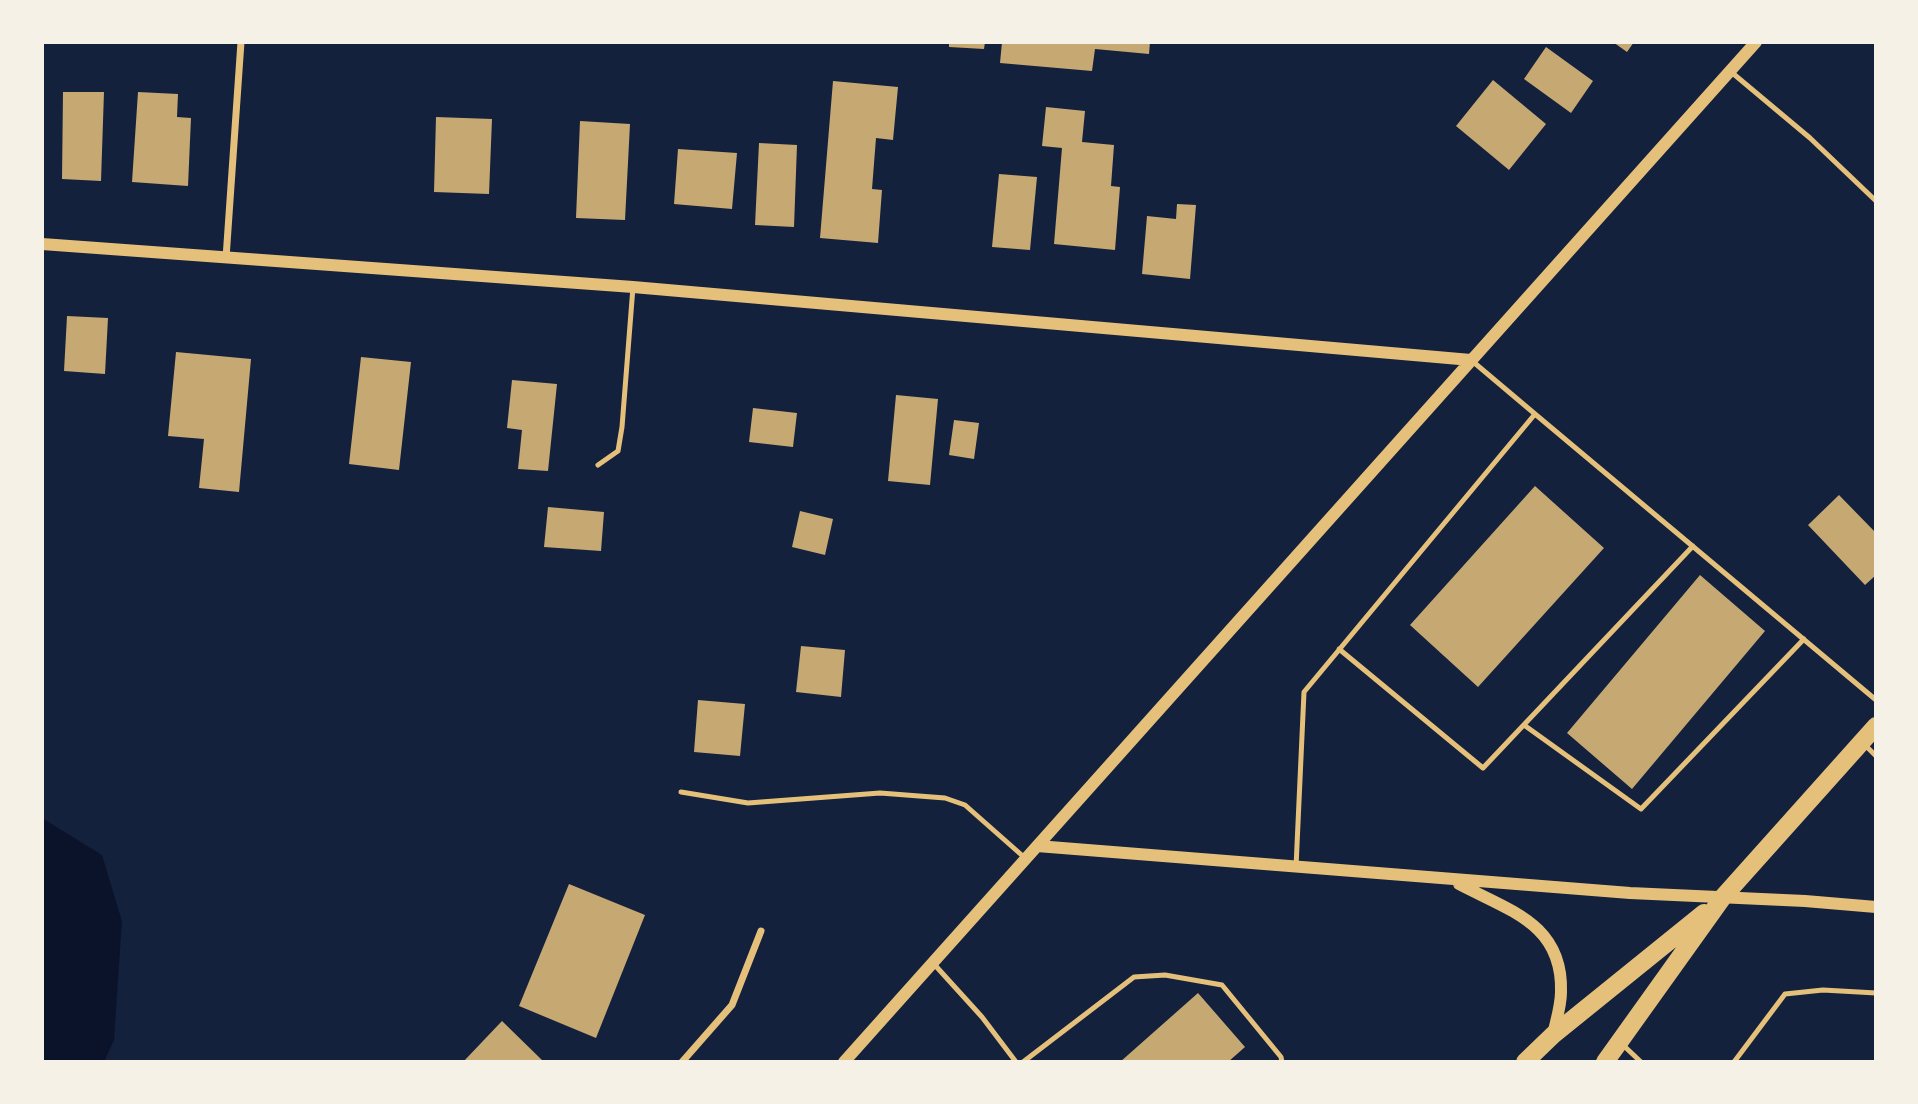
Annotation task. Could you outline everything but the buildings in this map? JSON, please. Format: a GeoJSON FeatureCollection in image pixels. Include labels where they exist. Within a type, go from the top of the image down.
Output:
{"type":"FeatureCollection","features":[{"type":"Feature","properties":{"kind":"main road"},"geometry":{"type":"LineString","coordinates":[[1605,1062],[1723,897],[1876,726]]}},
{"type":"Feature","properties":{"kind":"main road"},"geometry":{"type":"LineString","coordinates":[[1525,1062],[1553,1035],[1723,897]]}},
{"type":"Feature","properties":{"kind":"street"},"geometry":{"type":"LineString","coordinates":[[226,259],[241,42]]}},
{"type":"Feature","properties":{"kind":"street"},"geometry":{"type":"LineString","coordinates":[[844,1062],[1756,42]]}},
{"type":"Feature","properties":{"kind":"street"},"geometry":{"type":"LineString","coordinates":[[42,244],[633,287],[1471,360]]}},
{"type":"Feature","properties":{"kind":"street"},"geometry":{"type":"LineString","coordinates":[[1037,846],[1630,893],[1876,906]]}},
{"type":"Feature","properties":{"kind":"street"},"geometry":{"type":"LineString","coordinates":[[1452,880],[1525,919],[1544,934],[1557,954],[1562,993],[1553,1035]]}},
{"type":"Feature","properties":{"kind":"street"},"geometry":{"type":"LineString","coordinates":[[682,1062],[732,1005],[761,931]]}},
{"type":"Feature","properties":{"kind":"lane"},"geometry":{"type":"LineString","coordinates":[[1730,71],[1810,138],[1876,201]]}},
{"type":"Feature","properties":{"kind":"lane"},"geometry":{"type":"LineString","coordinates":[[598,465],[618,451],[633,287]]}},
{"type":"Feature","properties":{"kind":"lane"},"geometry":{"type":"LineString","coordinates":[[1471,360],[1876,700]]}},
{"type":"Feature","properties":{"kind":"lane"},"geometry":{"type":"LineString","coordinates":[[1296,867],[1304,692],[1535,414]]}},
{"type":"Feature","properties":{"kind":"lane"},"geometry":{"type":"LineString","coordinates":[[1339,649],[1483,768],[1693,546]]}},
{"type":"Feature","properties":{"kind":"lane"},"geometry":{"type":"LineString","coordinates":[[1524,725],[1641,809],[1804,639]]}},
{"type":"Feature","properties":{"kind":"lane"},"geometry":{"type":"LineString","coordinates":[[1861,742],[1876,755]]}},
{"type":"Feature","properties":{"kind":"lane"},"geometry":{"type":"LineString","coordinates":[[681,792],[748,803],[880,793],[945,798],[965,805],[1026,858]]}},
{"type":"Feature","properties":{"kind":"lane"},"geometry":{"type":"LineString","coordinates":[[933,963],[982,1017],[1016,1062]]}},
{"type":"Feature","properties":{"kind":"lane"},"geometry":{"type":"LineString","coordinates":[[1023,1062],[1134,977],[1165,975],[1222,985],[1281,1057],[1282,1062]]}},
{"type":"Feature","properties":{"kind":"lane"},"geometry":{"type":"LineString","coordinates":[[1734,1062],[1785,994],[1823,990],[1876,993]]}},
{"type":"Feature","properties":{"kind":"lane"},"geometry":{"type":"LineString","coordinates":[[1619,1042],[1641,1062]]}},
{"type":"Feature","properties":{"kind":"water"},"geometry":{"type":"Polygon","coordinates":[[[42,818],[102,855],[122,921],[114,1040],[104,1062],[42,1062],[42,818]]]}}]}
